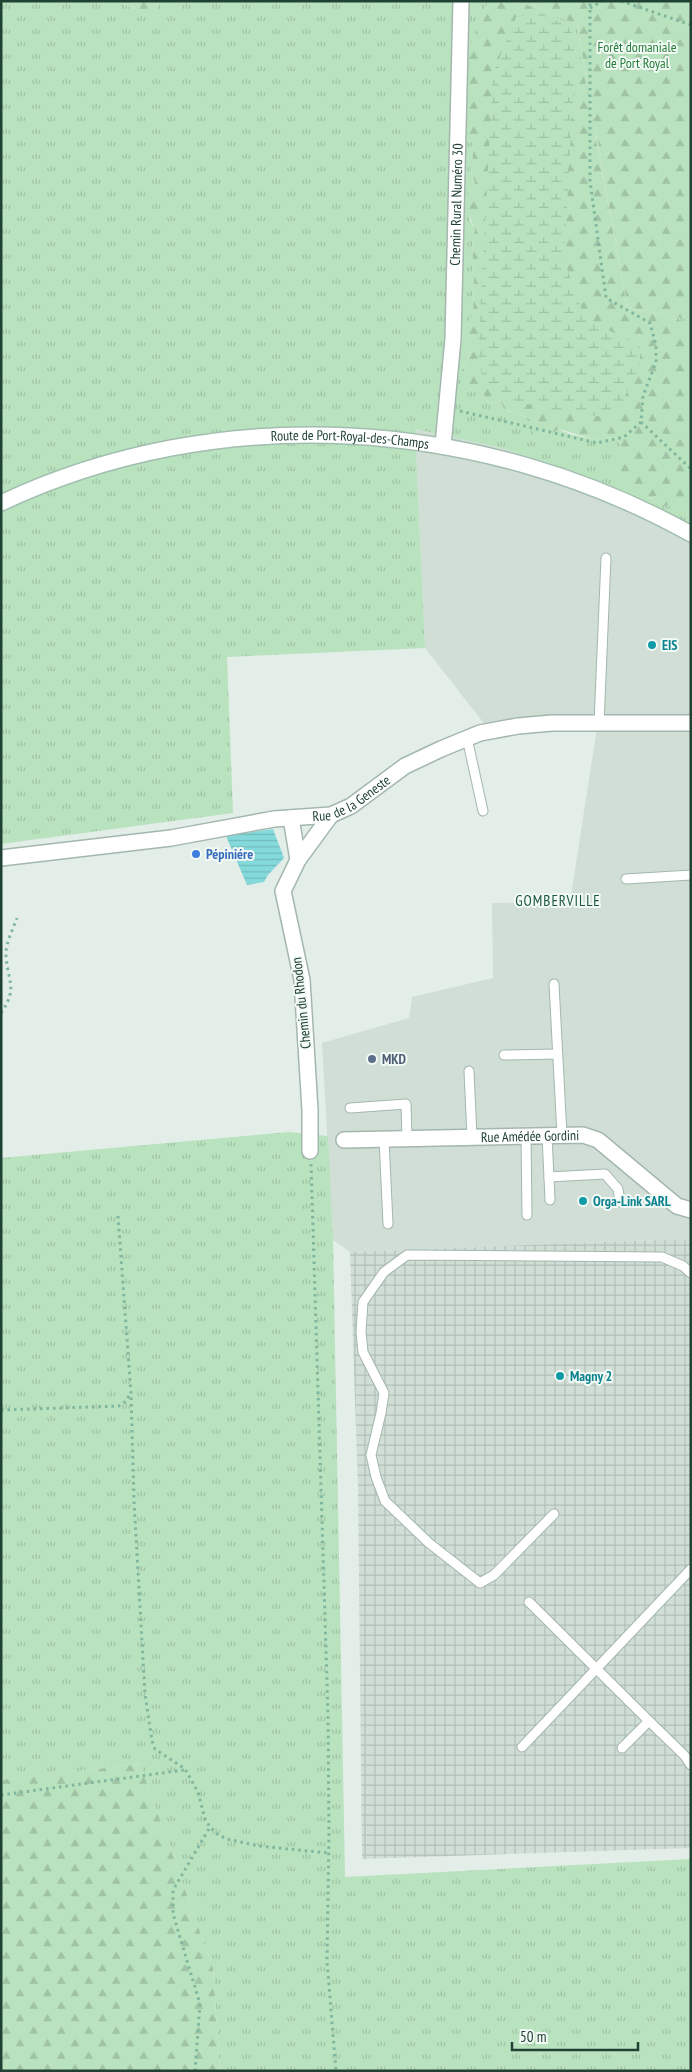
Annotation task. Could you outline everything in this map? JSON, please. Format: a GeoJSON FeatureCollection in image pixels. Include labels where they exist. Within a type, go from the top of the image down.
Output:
{"type":"FeatureCollection","features":[{"type":"Feature","properties":{"kind":"street","name":"Chemin Rural Numéro 30"},"geometry":{"type":"LineString","coordinates":[[443,446],[453,339],[461,1]]}},
{"type":"Feature","properties":{"kind":"street","name":"Route de Port-Royal-des-Champs"},"geometry":{"type":"LineString","coordinates":[[1,503],[57,479],[167,449],[215,441],[302,434],[398,439],[487,454],[546,470],[630,504],[691,534]]}},
{"type":"Feature","properties":{"kind":"street","name":"Rue de la Geneste"},"geometry":{"type":"LineString","coordinates":[[1,858],[171,838],[258,821],[330,814],[350,806],[405,766],[480,733],[518,726],[552,723],[691,723]]}},
{"type":"Feature","properties":{"kind":"street","name":"Chemin du Rhodon"},"geometry":{"type":"LineString","coordinates":[[310,1151],[310,1110],[302,980],[283,891],[298,860],[330,814]]}},
{"type":"Feature","properties":{"kind":"street"},"geometry":{"type":"LineString","coordinates":[[291,818],[298,860]]}},
{"type":"Feature","properties":{"kind":"street","name":"Rue Amédée Gordini"},"geometry":{"type":"LineString","coordinates":[[344,1140],[583,1135],[598,1140],[666,1199],[677,1206],[691,1210]]}},
{"type":"Feature","properties":{"kind":"lane"},"geometry":{"type":"LineString","coordinates":[[599,723],[606,558]]}},
{"type":"Feature","properties":{"kind":"lane"},"geometry":{"type":"LineString","coordinates":[[467,738],[483,811]]}},
{"type":"Feature","properties":{"kind":"lane"},"geometry":{"type":"LineString","coordinates":[[626,878],[691,875]]}},
{"type":"Feature","properties":{"kind":"lane"},"geometry":{"type":"LineString","coordinates":[[550,1200],[549,1177],[554,1135],[557,1054],[554,984]]}},
{"type":"Feature","properties":{"kind":"lane"},"geometry":{"type":"LineString","coordinates":[[504,1055],[557,1054]]}},
{"type":"Feature","properties":{"kind":"lane"},"geometry":{"type":"LineString","coordinates":[[468,1071],[472,1137]]}},
{"type":"Feature","properties":{"kind":"lane"},"geometry":{"type":"LineString","coordinates":[[350,1108],[406,1104],[407,1139]]}},
{"type":"Feature","properties":{"kind":"lane"},"geometry":{"type":"LineString","coordinates":[[526,1136],[527,1215]]}},
{"type":"Feature","properties":{"kind":"lane"},"geometry":{"type":"LineString","coordinates":[[384,1140],[388,1224]]}},
{"type":"Feature","properties":{"kind":"lane"},"geometry":{"type":"LineString","coordinates":[[549,1177],[605,1174],[618,1188],[620,1202]]}},
{"type":"Feature","properties":{"kind":"lane"},"geometry":{"type":"LineString","coordinates":[[554,1514],[494,1575],[480,1583],[430,1543],[385,1501],[376,1477],[371,1455],[382,1413],[384,1393],[363,1352],[361,1332],[363,1302],[384,1272],[407,1256],[662,1257],[683,1266],[691,1273]]}},
{"type":"Feature","properties":{"kind":"lane"},"geometry":{"type":"LineString","coordinates":[[522,1747],[691,1569]]}},
{"type":"Feature","properties":{"kind":"lane"},"geometry":{"type":"LineString","coordinates":[[528,1602],[597,1668],[691,1765]]}},
{"type":"Feature","properties":{"kind":"lane"},"geometry":{"type":"LineString","coordinates":[[622,1748],[649,1720]]}},
{"type":"Feature","properties":{"kind":"path"},"geometry":{"type":"LineString","coordinates":[[447,408],[597,443],[624,437],[641,422],[643,396],[656,362],[656,345],[650,323],[606,298],[590,181],[590,1]]}},
{"type":"Feature","properties":{"kind":"path"},"geometry":{"type":"LineString","coordinates":[[590,8],[602,1]]}},
{"type":"Feature","properties":{"kind":"path"},"geometry":{"type":"LineString","coordinates":[[621,1],[691,25]]}},
{"type":"Feature","properties":{"kind":"path"},"geometry":{"type":"LineString","coordinates":[[641,422],[691,469]]}},
{"type":"Feature","properties":{"kind":"path"},"geometry":{"type":"LineString","coordinates":[[1,1013],[10,1000],[11,986],[6,954],[17,918]]}},
{"type":"Feature","properties":{"kind":"path"},"geometry":{"type":"LineString","coordinates":[[1,955],[6,954]]}},
{"type":"Feature","properties":{"kind":"path"},"geometry":{"type":"LineString","coordinates":[[310,1151],[328,1715],[327,1961],[336,2071]]}},
{"type":"Feature","properties":{"kind":"path"},"geometry":{"type":"LineString","coordinates":[[118,1216],[131,1393],[134,1508],[149,1730],[155,1749],[185,1770],[198,1792],[205,1819],[217,1834],[228,1839],[259,1846],[328,1853]]}},
{"type":"Feature","properties":{"kind":"path"},"geometry":{"type":"LineString","coordinates":[[1,1410],[120,1406],[126,1402],[131,1393]]}},
{"type":"Feature","properties":{"kind":"path"},"geometry":{"type":"LineString","coordinates":[[1,1796],[185,1770]]}},
{"type":"Feature","properties":{"kind":"path"},"geometry":{"type":"LineString","coordinates":[[195,2071],[200,2004],[173,1914],[173,1890],[210,1827]]}},
{"type":"Feature","properties":{"kind":"shaded area"},"geometry":{"type":"Polygon","coordinates":[[[415,429],[502,448],[602,482],[691,525],[691,1245],[684,1239],[350,1252],[333,1240],[322,1043],[409,1018],[412,997],[493,978],[492,903],[570,902],[597,728],[486,726],[425,648],[415,429]]]}},
{"type":"Feature","properties":{"kind":"shaded area"},"geometry":{"type":"Polygon","coordinates":[[[684,1239],[691,1245],[691,1848],[362,1859],[358,1488],[350,1252],[684,1239]]]}},
{"type":"Feature","properties":{"kind":"green space"},"geometry":{"type":"Polygon","coordinates":[[[1,1],[117,1],[155,19],[158,1],[496,1],[485,7],[467,55],[464,140],[474,143],[471,172],[475,182],[466,197],[470,220],[475,230],[472,243],[473,315],[464,328],[462,339],[471,351],[462,370],[468,391],[482,389],[489,404],[500,400],[504,409],[573,435],[592,439],[615,437],[621,446],[616,458],[624,479],[639,487],[650,499],[657,496],[660,504],[673,507],[688,514],[691,517],[691,525],[602,482],[502,448],[415,429],[425,648],[227,657],[233,813],[1,844],[1,1]]]}},
{"type":"Feature","properties":{"kind":"green space"},"geometry":{"type":"Polygon","coordinates":[[[117,1],[158,1],[155,19],[117,1]]]}},
{"type":"Feature","properties":{"kind":"green space"},"geometry":{"type":"Polygon","coordinates":[[[496,1],[523,3],[575,26],[627,308],[691,323],[691,378],[681,387],[691,400],[691,517],[687,514],[678,515],[669,505],[664,506],[660,504],[657,496],[645,500],[639,495],[639,487],[627,487],[624,479],[612,474],[612,463],[621,446],[615,437],[592,439],[559,429],[541,439],[531,434],[531,419],[504,409],[500,400],[489,404],[482,389],[468,391],[463,385],[462,370],[471,352],[462,339],[464,328],[473,315],[472,243],[475,230],[467,209],[466,197],[475,182],[471,172],[474,143],[464,140],[453,119],[466,112],[464,106],[467,55],[485,6],[496,1]]]}},
{"type":"Feature","properties":{"kind":"green space"},"geometry":{"type":"Polygon","coordinates":[[[514,1],[524,1],[577,25],[628,307],[691,320],[691,323],[627,308],[595,133],[523,3],[514,1]]]}},
{"type":"Feature","properties":{"kind":"green space","name":"Forêt domaniale de Port Royal"},"geometry":{"type":"Polygon","coordinates":[[[524,1],[691,1],[691,320],[628,307],[577,25],[524,1]]]}},
{"type":"Feature","properties":{"kind":"green space"},"geometry":{"type":"Polygon","coordinates":[[[537,11],[569,27],[576,44],[564,260],[583,313],[601,327],[640,344],[640,364],[619,409],[602,416],[543,408],[498,395],[491,391],[485,383],[478,354],[493,74],[516,17],[537,11]]]}},
{"type":"Feature","properties":{"kind":"green space"},"geometry":{"type":"Polygon","coordinates":[[[691,378],[691,400],[680,387],[691,378]]]}},
{"type":"Feature","properties":{"kind":"green space"},"geometry":{"type":"Polygon","coordinates":[[[289,1132],[328,1136],[333,1240],[345,1877],[691,1859],[691,2071],[220,2071],[213,1968],[140,1764],[1,1780],[1,1158],[289,1132]]]}},
{"type":"Feature","properties":{"kind":"green space"},"geometry":{"type":"Polygon","coordinates":[[[140,1764],[213,1968],[220,2071],[1,2071],[1,1780],[140,1764]]]}},
{"type":"Feature","properties":{"kind":"water"},"geometry":{"type":"Polygon","coordinates":[[[273,829],[284,858],[264,882],[247,885],[226,836],[273,829]]]}},
{"type":"Feature","properties":{"kind":"place","name":"EIS"},"geometry":{"type":"Point","coordinates":[652,645]}},
{"type":"Feature","properties":{"kind":"place","name":"Pépiniére"},"geometry":{"type":"Point","coordinates":[196,854]}},
{"type":"Feature","properties":{"kind":"place","name":"MKD"},"geometry":{"type":"Point","coordinates":[372,1059]}},
{"type":"Feature","properties":{"kind":"place","name":"Orga-Link SARL"},"geometry":{"type":"Point","coordinates":[583,1201]}},
{"type":"Feature","properties":{"kind":"place","name":"Magny 2"},"geometry":{"type":"Point","coordinates":[560,1376]}},
{"type":"Feature","properties":{"kind":"district","name":"GOMBERVILLE"},"geometry":{"type":"Point","coordinates":[558,900]}}]}
